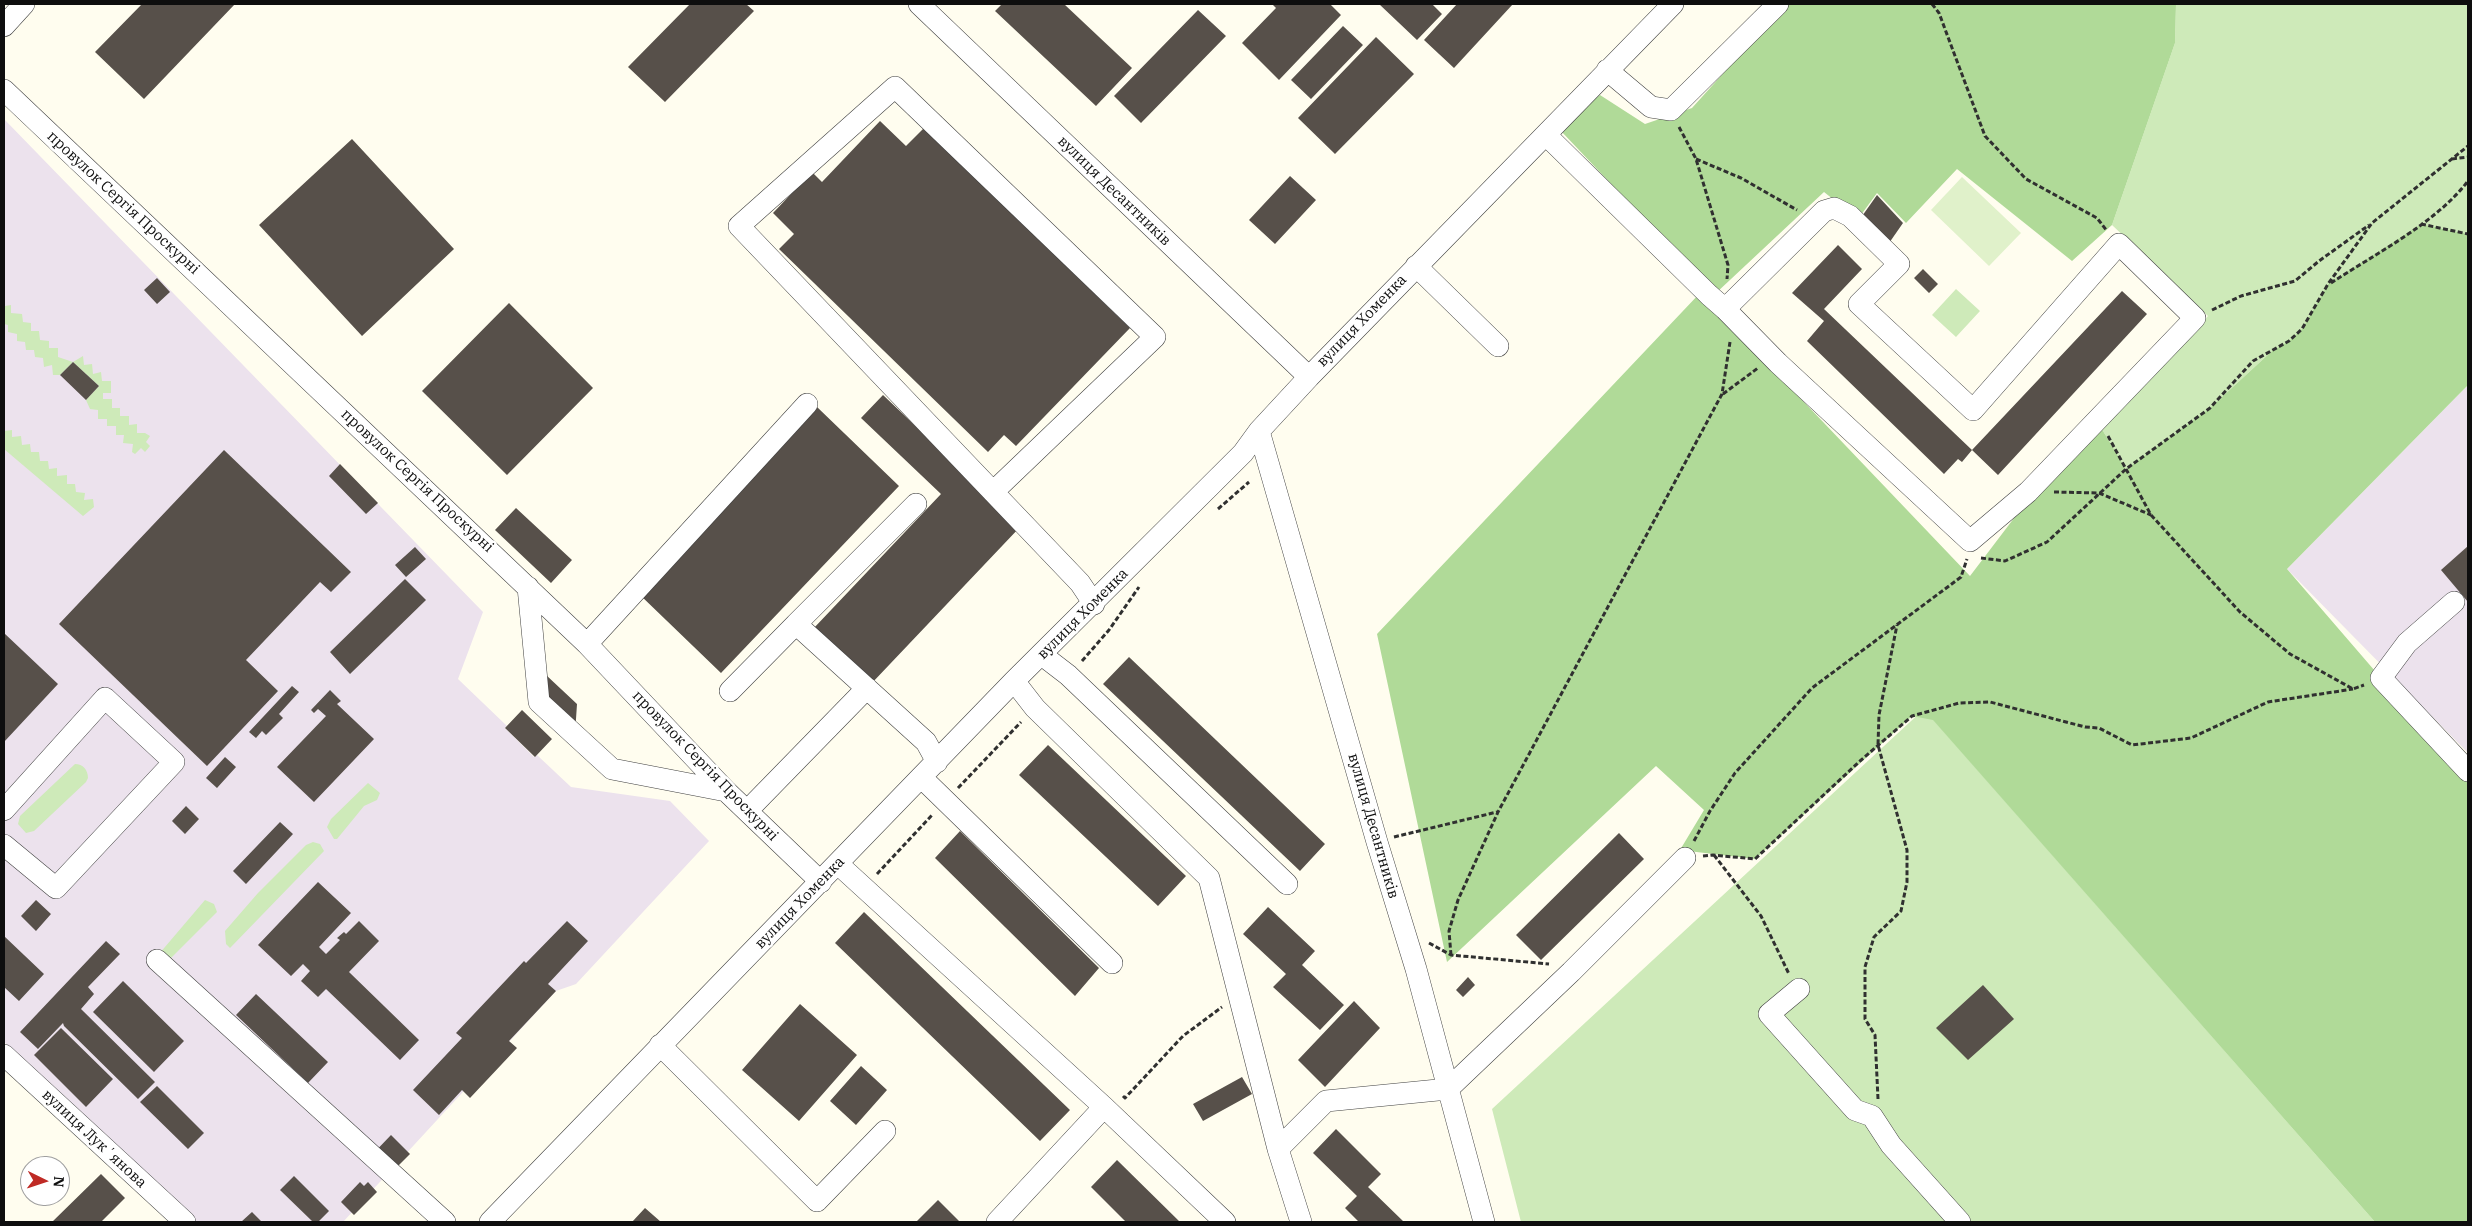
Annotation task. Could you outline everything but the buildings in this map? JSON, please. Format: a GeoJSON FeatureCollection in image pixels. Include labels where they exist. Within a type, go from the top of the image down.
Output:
{"type":"FeatureCollection","features":[{"type":"Feature","properties":{"kind":"street"},"geometry":{"type":"LineString","coordinates":[[4,26],[24,4]]}},
{"type":"Feature","properties":{"kind":"street","name":"вулиця Десантників"},"geometry":{"type":"LineString","coordinates":[[919,4],[1309,377]]}},
{"type":"Feature","properties":{"kind":"street","name":"вулиця Хоменка"},"geometry":{"type":"LineString","coordinates":[[490,1222],[1014,681],[1094,604],[1243,453],[1259,431],[1309,377],[1673,4]]}},
{"type":"Feature","properties":{"kind":"street"},"geometry":{"type":"LineString","coordinates":[[1607,70],[1651,107],[1671,110],[1778,4]]}},
{"type":"Feature","properties":{"kind":"street"},"geometry":{"type":"LineString","coordinates":[[993,492],[1155,337],[895,87],[739,226],[993,492],[1080,582],[1094,604]]}},
{"type":"Feature","properties":{"kind":"street","name":"провулок Сергія Проскурні"},"geometry":{"type":"LineString","coordinates":[[4,90],[587,644],[726,791],[821,882]]}},
{"type":"Feature","properties":{"kind":"street"},"geometry":{"type":"LineString","coordinates":[[1546,135],[1708,295],[1726,309],[1778,363],[1969,549],[2028,492],[2195,318],[2119,244],[1973,410],[1859,304],[1899,264],[1881,245],[1842,211],[1834,208],[1824,211],[1726,309]]}},
{"type":"Feature","properties":{"kind":"street"},"geometry":{"type":"LineString","coordinates":[[1416,266],[1498,346]]}},
{"type":"Feature","properties":{"kind":"street"},"geometry":{"type":"LineString","coordinates":[[587,644],[807,404]]}},
{"type":"Feature","properties":{"kind":"street","name":"вулиця Десантників"},"geometry":{"type":"LineString","coordinates":[[1259,431],[1376,842],[1404,930],[1484,1222]]}},
{"type":"Feature","properties":{"kind":"street"},"geometry":{"type":"LineString","coordinates":[[730,691],[916,504]]}},
{"type":"Feature","properties":{"kind":"street"},"geometry":{"type":"LineString","coordinates":[[528,587],[539,702],[612,769],[726,791]]}},
{"type":"Feature","properties":{"kind":"street"},"geometry":{"type":"LineString","coordinates":[[2454,602],[2407,643],[2381,678],[2468,770]]}},
{"type":"Feature","properties":{"kind":"street"},"geometry":{"type":"LineString","coordinates":[[796,624],[926,742],[937,762]]}},
{"type":"Feature","properties":{"kind":"street"},"geometry":{"type":"LineString","coordinates":[[1042,655],[1068,676],[1287,884]]}},
{"type":"Feature","properties":{"kind":"street"},"geometry":{"type":"LineString","coordinates":[[1014,681],[1035,708],[1209,878],[1278,1149],[1302,1222]]}},
{"type":"Feature","properties":{"kind":"street"},"geometry":{"type":"LineString","coordinates":[[747,811],[867,688]]}},
{"type":"Feature","properties":{"kind":"street"},"geometry":{"type":"LineString","coordinates":[[4,810],[105,698],[174,762],[56,888],[4,845]]}},
{"type":"Feature","properties":{"kind":"street"},"geometry":{"type":"LineString","coordinates":[[922,778],[1112,963]]}},
{"type":"Feature","properties":{"kind":"street"},"geometry":{"type":"LineString","coordinates":[[1278,1149],[1326,1101],[1448,1089],[1576,967],[1685,858]]}},
{"type":"Feature","properties":{"kind":"street"},"geometry":{"type":"LineString","coordinates":[[838,864],[1104,1107],[1225,1222]]}},
{"type":"Feature","properties":{"kind":"street"},"geometry":{"type":"LineString","coordinates":[[158,960],[445,1222]]}},
{"type":"Feature","properties":{"kind":"street"},"geometry":{"type":"LineString","coordinates":[[1798,989],[1769,1014],[1855,1110],[1872,1116],[1890,1145],[1960,1222]]}},
{"type":"Feature","properties":{"kind":"street"},"geometry":{"type":"LineString","coordinates":[[660,1045],[817,1201],[886,1131]]}},
{"type":"Feature","properties":{"kind":"street","name":"вулиця Лукʼянова"},"geometry":{"type":"LineString","coordinates":[[4,1055],[185,1222]]}},
{"type":"Feature","properties":{"kind":"street"},"geometry":{"type":"LineString","coordinates":[[997,1222],[1104,1107]]}},
{"type":"Feature","properties":{"kind":"path"},"geometry":{"type":"LineString","coordinates":[[1932,4],[1939,13],[1985,136],[2026,179],[2097,218],[2119,244]]}},
{"type":"Feature","properties":{"kind":"path"},"geometry":{"type":"LineString","coordinates":[[1452,955],[1449,931],[1458,900],[1498,812],[1722,394],[1732,333],[1726,309],[1728,265],[1696,159],[1671,110]]}},
{"type":"Feature","properties":{"kind":"path"},"geometry":{"type":"LineString","coordinates":[[2195,318],[2241,296],[2295,281],[2319,261],[2372,223],[2468,146]]}},
{"type":"Feature","properties":{"kind":"path"},"geometry":{"type":"LineString","coordinates":[[2450,159],[2468,157]]}},
{"type":"Feature","properties":{"kind":"path"},"geometry":{"type":"LineString","coordinates":[[1696,159],[1741,178],[1816,221]]}},
{"type":"Feature","properties":{"kind":"path"},"geometry":{"type":"LineString","coordinates":[[2328,284],[2422,224],[2461,190],[2468,181]]}},
{"type":"Feature","properties":{"kind":"path"},"geometry":{"type":"LineString","coordinates":[[1685,858],[1710,811],[1735,773],[1812,688],[1961,577],[1969,549],[2005,561],[2047,542],[2126,469],[2210,408],[2253,361],[2289,341],[2302,328],[2328,284],[2372,223]]}},
{"type":"Feature","properties":{"kind":"path"},"geometry":{"type":"LineString","coordinates":[[2422,224],[2468,234]]}},
{"type":"Feature","properties":{"kind":"path"},"geometry":{"type":"LineString","coordinates":[[1722,394],[1760,367],[1778,363]]}},
{"type":"Feature","properties":{"kind":"path"},"geometry":{"type":"LineString","coordinates":[[2098,418],[2151,515],[2240,612],[2290,654],[2353,689]]}},
{"type":"Feature","properties":{"kind":"path"},"geometry":{"type":"LineString","coordinates":[[2028,492],[2099,493],[2151,515]]}},
{"type":"Feature","properties":{"kind":"path"},"geometry":{"type":"LineString","coordinates":[[1872,1116],[1878,1106],[1879,1088],[1875,1035],[1865,1019],[1865,967],[1874,937],[1901,911],[1907,882],[1907,850],[1878,745],[1878,715],[1897,625]]}},
{"type":"Feature","properties":{"kind":"path"},"geometry":{"type":"LineString","coordinates":[[1685,858],[1713,855],[1755,860],[1878,745],[1912,716],[1959,703],[1990,702],[2099,728],[2132,744],[2192,738],[2268,702],[2353,689],[2381,678]]}},
{"type":"Feature","properties":{"kind":"path"},"geometry":{"type":"LineString","coordinates":[[1376,842],[1498,812]]}},
{"type":"Feature","properties":{"kind":"path"},"geometry":{"type":"LineString","coordinates":[[1713,855],[1760,916],[1798,989]]}},
{"type":"Feature","properties":{"kind":"path"},"geometry":{"type":"LineString","coordinates":[[1404,930],[1452,955],[1576,967]]}},
{"type":"Feature","properties":{"kind":"path"},"geometry":{"type":"LineString","coordinates":[[1104,1107],[1119,1092],[1125,1098],[1183,1036],[1239,995]]}},
{"type":"Feature","properties":{"kind":"shaded area"},"geometry":{"type":"Polygon","coordinates":[[[4,119],[483,612],[458,679],[507,726],[505,728],[534,757],[537,755],[571,787],[670,801],[709,841],[576,984],[556,991],[343,1222],[196,1222],[4,1042],[4,119]]]}},
{"type":"Feature","properties":{"kind":"shaded area"},"geometry":{"type":"Polygon","coordinates":[[[2468,385],[2468,753],[2287,569],[2468,385]]]}},
{"type":"Feature","properties":{"kind":"green space"},"geometry":{"type":"Polygon","coordinates":[[[1786,4],[2176,4],[2175,43],[2112,225],[2072,261],[1957,169],[1906,223],[1877,193],[1858,219],[1824,192],[1715,294],[1561,131],[1588,104],[1600,95],[1645,124],[1692,108],[1786,4]]]}},
{"type":"Feature","properties":{"kind":"green space"},"geometry":{"type":"Polygon","coordinates":[[[2176,4],[2468,4],[2468,234],[2421,224],[2328,284],[2302,329],[2289,341],[2272,351],[2210,408],[2126,469],[2100,426],[2208,316],[2112,225],[2175,43],[2176,4]]]}},
{"type":"Feature","properties":{"kind":"green space"},"geometry":{"type":"Polygon","coordinates":[[[1962,177],[2021,233],[1989,266],[1931,210],[1962,177]]]}},
{"type":"Feature","properties":{"kind":"green space"},"geometry":{"type":"Polygon","coordinates":[[[2421,224],[2468,234],[2468,385],[2287,569],[2468,775],[2468,1222],[2375,1222],[1933,720],[1912,716],[1755,859],[1680,850],[1704,810],[1656,766],[1447,962],[1377,634],[1700,293],[1970,576],[2024,505],[2100,426],[2126,469],[2210,408],[2272,351],[2289,341],[2302,329],[2328,284],[2421,224]]]}},
{"type":"Feature","properties":{"kind":"green space"},"geometry":{"type":"Polygon","coordinates":[[[1956,289],[1980,311],[1956,337],[1932,315],[1956,289]]]}},
{"type":"Feature","properties":{"kind":"green space"},"geometry":{"type":"Polygon","coordinates":[[[4,298],[5,306],[11,305],[11,313],[22,314],[23,322],[31,323],[31,331],[39,331],[40,340],[49,341],[49,348],[58,348],[58,357],[73,362],[60,375],[53,375],[52,365],[44,367],[43,358],[35,357],[34,350],[26,350],[25,342],[17,341],[17,334],[8,332],[8,325],[4,324],[4,298]]]}},
{"type":"Feature","properties":{"kind":"green space"},"geometry":{"type":"Polygon","coordinates":[[[83,356],[84,365],[92,364],[93,374],[101,372],[102,381],[111,381],[111,393],[103,393],[103,399],[112,399],[112,408],[120,408],[120,416],[129,416],[129,425],[137,424],[137,433],[145,433],[150,436],[146,442],[150,446],[145,452],[141,448],[135,454],[132,452],[133,444],[123,443],[124,435],[116,435],[116,426],[107,426],[107,419],[98,419],[98,410],[90,409],[86,400],[99,386],[73,362],[83,356]]]}},
{"type":"Feature","properties":{"kind":"green space"},"geometry":{"type":"Polygon","coordinates":[[[12,430],[12,437],[21,436],[22,445],[30,444],[31,452],[39,452],[40,461],[48,461],[49,469],[57,468],[57,476],[67,475],[67,484],[75,484],[76,492],[85,493],[84,500],[93,499],[94,507],[83,516],[4,449],[4,431],[12,430]]]}},
{"type":"Feature","properties":{"kind":"green space"},"geometry":{"type":"Polygon","coordinates":[[[1924,709],[2375,1222],[1521,1222],[1492,1109],[1924,709]]]}},
{"type":"Feature","properties":{"kind":"green space"},"geometry":{"type":"Polygon","coordinates":[[[75,764],[83,766],[86,770],[88,778],[86,782],[34,831],[26,833],[18,824],[20,816],[75,764]]]}},
{"type":"Feature","properties":{"kind":"green space"},"geometry":{"type":"Polygon","coordinates":[[[368,783],[380,793],[377,800],[364,806],[337,839],[334,839],[327,827],[331,819],[368,783]]]}},
{"type":"Feature","properties":{"kind":"green space"},"geometry":{"type":"Polygon","coordinates":[[[313,842],[320,844],[324,851],[230,948],[226,944],[225,931],[258,893],[306,845],[313,842]]]}},
{"type":"Feature","properties":{"kind":"green space"},"geometry":{"type":"Polygon","coordinates":[[[205,900],[214,904],[217,912],[168,961],[159,954],[205,900]]]}}]}
